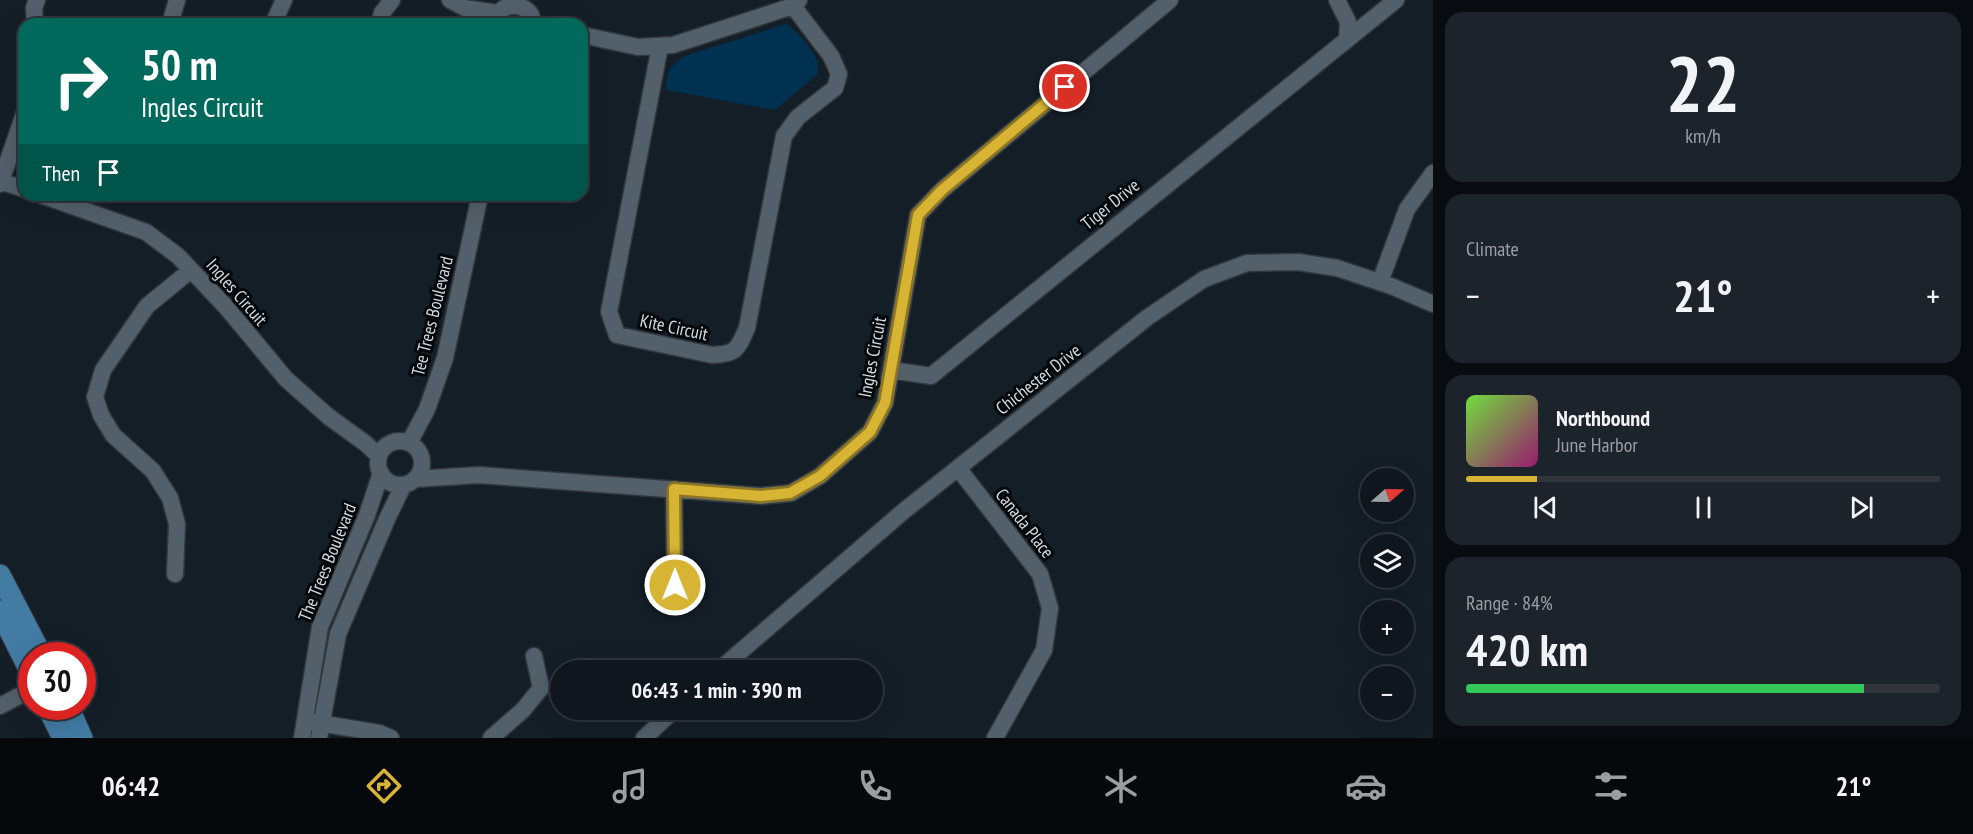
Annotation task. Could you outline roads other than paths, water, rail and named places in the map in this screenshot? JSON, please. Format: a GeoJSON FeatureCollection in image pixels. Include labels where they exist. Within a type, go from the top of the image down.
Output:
{"type":"FeatureCollection","features":[{"type":"Feature","properties":{"kind":"main road"},"geometry":{"type":"LineString","coordinates":[[0,575],[35,642]]}},
{"type":"Feature","properties":{"kind":"main road"},"geometry":{"type":"LineString","coordinates":[[0,611],[18,647]]}},
{"type":"Feature","properties":{"kind":"main road"},"geometry":{"type":"LineString","coordinates":[[54,720],[63,738]]}},
{"type":"Feature","properties":{"kind":"main road"},"geometry":{"type":"LineString","coordinates":[[74,720],[82,738]]}},
{"type":"Feature","properties":{"kind":"street"},"geometry":{"type":"LineString","coordinates":[[35,18],[34,8],[37,0]]}},
{"type":"Feature","properties":{"kind":"street"},"geometry":{"type":"LineString","coordinates":[[172,18],[177,0]]}},
{"type":"Feature","properties":{"kind":"street"},"geometry":{"type":"LineString","coordinates":[[276,18],[284,0]]}},
{"type":"Feature","properties":{"kind":"street"},"geometry":{"type":"LineString","coordinates":[[380,18],[381,13],[392,0]]}},
{"type":"Feature","properties":{"kind":"street"},"geometry":{"type":"LineString","coordinates":[[450,0],[494,18]]}},
{"type":"Feature","properties":{"kind":"street","name":"Ingles Circuit"},"geometry":{"type":"LineString","coordinates":[[409,482],[478,475],[761,496],[790,493],[820,476],[870,432],[885,403],[918,215],[942,190],[1170,0]]}},
{"type":"Feature","properties":{"kind":"street"},"geometry":{"type":"LineString","coordinates":[[1337,0],[1348,22],[1347,40]]}},
{"type":"Feature","properties":{"kind":"street","name":"Tiger Drive"},"geometry":{"type":"LineString","coordinates":[[891,370],[931,376],[1396,0]]}},
{"type":"Feature","properties":{"kind":"street"},"geometry":{"type":"LineString","coordinates":[[498,18],[506,3],[518,1],[524,3],[533,18]]}},
{"type":"Feature","properties":{"kind":"street"},"geometry":{"type":"LineString","coordinates":[[588,36],[638,47],[673,45],[796,3]]}},
{"type":"Feature","properties":{"kind":"street","name":"Kite Circuit"},"geometry":{"type":"LineString","coordinates":[[660,46],[609,312],[617,334],[712,355],[727,354],[737,350],[747,328],[784,136],[798,117],[834,88],[839,74],[831,56],[796,3]]}},
{"type":"Feature","properties":{"kind":"street"},"geometry":{"type":"LineString","coordinates":[[18,131],[0,182],[18,187]]}},
{"type":"Feature","properties":{"kind":"street"},"geometry":{"type":"LineString","coordinates":[[1380,282],[1407,209],[1433,173]]}},
{"type":"Feature","properties":{"kind":"street","name":"Ingles Circuit"},"geometry":{"type":"LineString","coordinates":[[58,201],[146,232],[178,256],[226,307],[286,379],[329,417],[379,456]]}},
{"type":"Feature","properties":{"kind":"street","name":"Tee Trees Boulevard"},"geometry":{"type":"LineString","coordinates":[[409,443],[427,409],[445,358],[479,201]]}},
{"type":"Feature","properties":{"kind":"street","name":"Chichester Drive"},"geometry":{"type":"LineString","coordinates":[[731,660],[905,510],[1148,317],[1204,279],[1247,263],[1298,262],[1337,268],[1380,282],[1433,304]]}},
{"type":"Feature","properties":{"kind":"street"},"geometry":{"type":"LineString","coordinates":[[175,574],[177,524],[170,498],[153,471],[113,435],[101,415],[95,397],[103,370],[147,306],[191,270]]}},
{"type":"Feature","properties":{"kind":"street"},"geometry":{"type":"LineString","coordinates":[[393,442],[409,443],[420,454],[421,470],[409,482],[393,484],[381,473],[378,467],[379,456],[387,445],[393,442]]}},
{"type":"Feature","properties":{"kind":"street","name":"Canada Place"},"geometry":{"type":"LineString","coordinates":[[958,468],[1040,574],[1050,608],[1044,650],[996,738]]}},
{"type":"Feature","properties":{"kind":"street","name":"The Trees Boulevard"},"geometry":{"type":"LineString","coordinates":[[316,727],[320,627],[368,515],[381,473]]}},
{"type":"Feature","properties":{"kind":"street","name":"The Trees Boulevard"},"geometry":{"type":"LineString","coordinates":[[302,738],[316,727],[338,634],[387,519],[409,482]]}},
{"type":"Feature","properties":{"kind":"street"},"geometry":{"type":"LineString","coordinates":[[674,489],[675,585]]}},
{"type":"Feature","properties":{"kind":"street"},"geometry":{"type":"LineString","coordinates":[[491,738],[523,710],[541,688],[534,656]]}},
{"type":"Feature","properties":{"kind":"street"},"geometry":{"type":"LineString","coordinates":[[0,706],[18,696]]}},
{"type":"Feature","properties":{"kind":"street"},"geometry":{"type":"LineString","coordinates":[[644,738],[663,720]]}},
{"type":"Feature","properties":{"kind":"street"},"geometry":{"type":"LineString","coordinates":[[316,727],[379,733],[391,738]]}}]}
